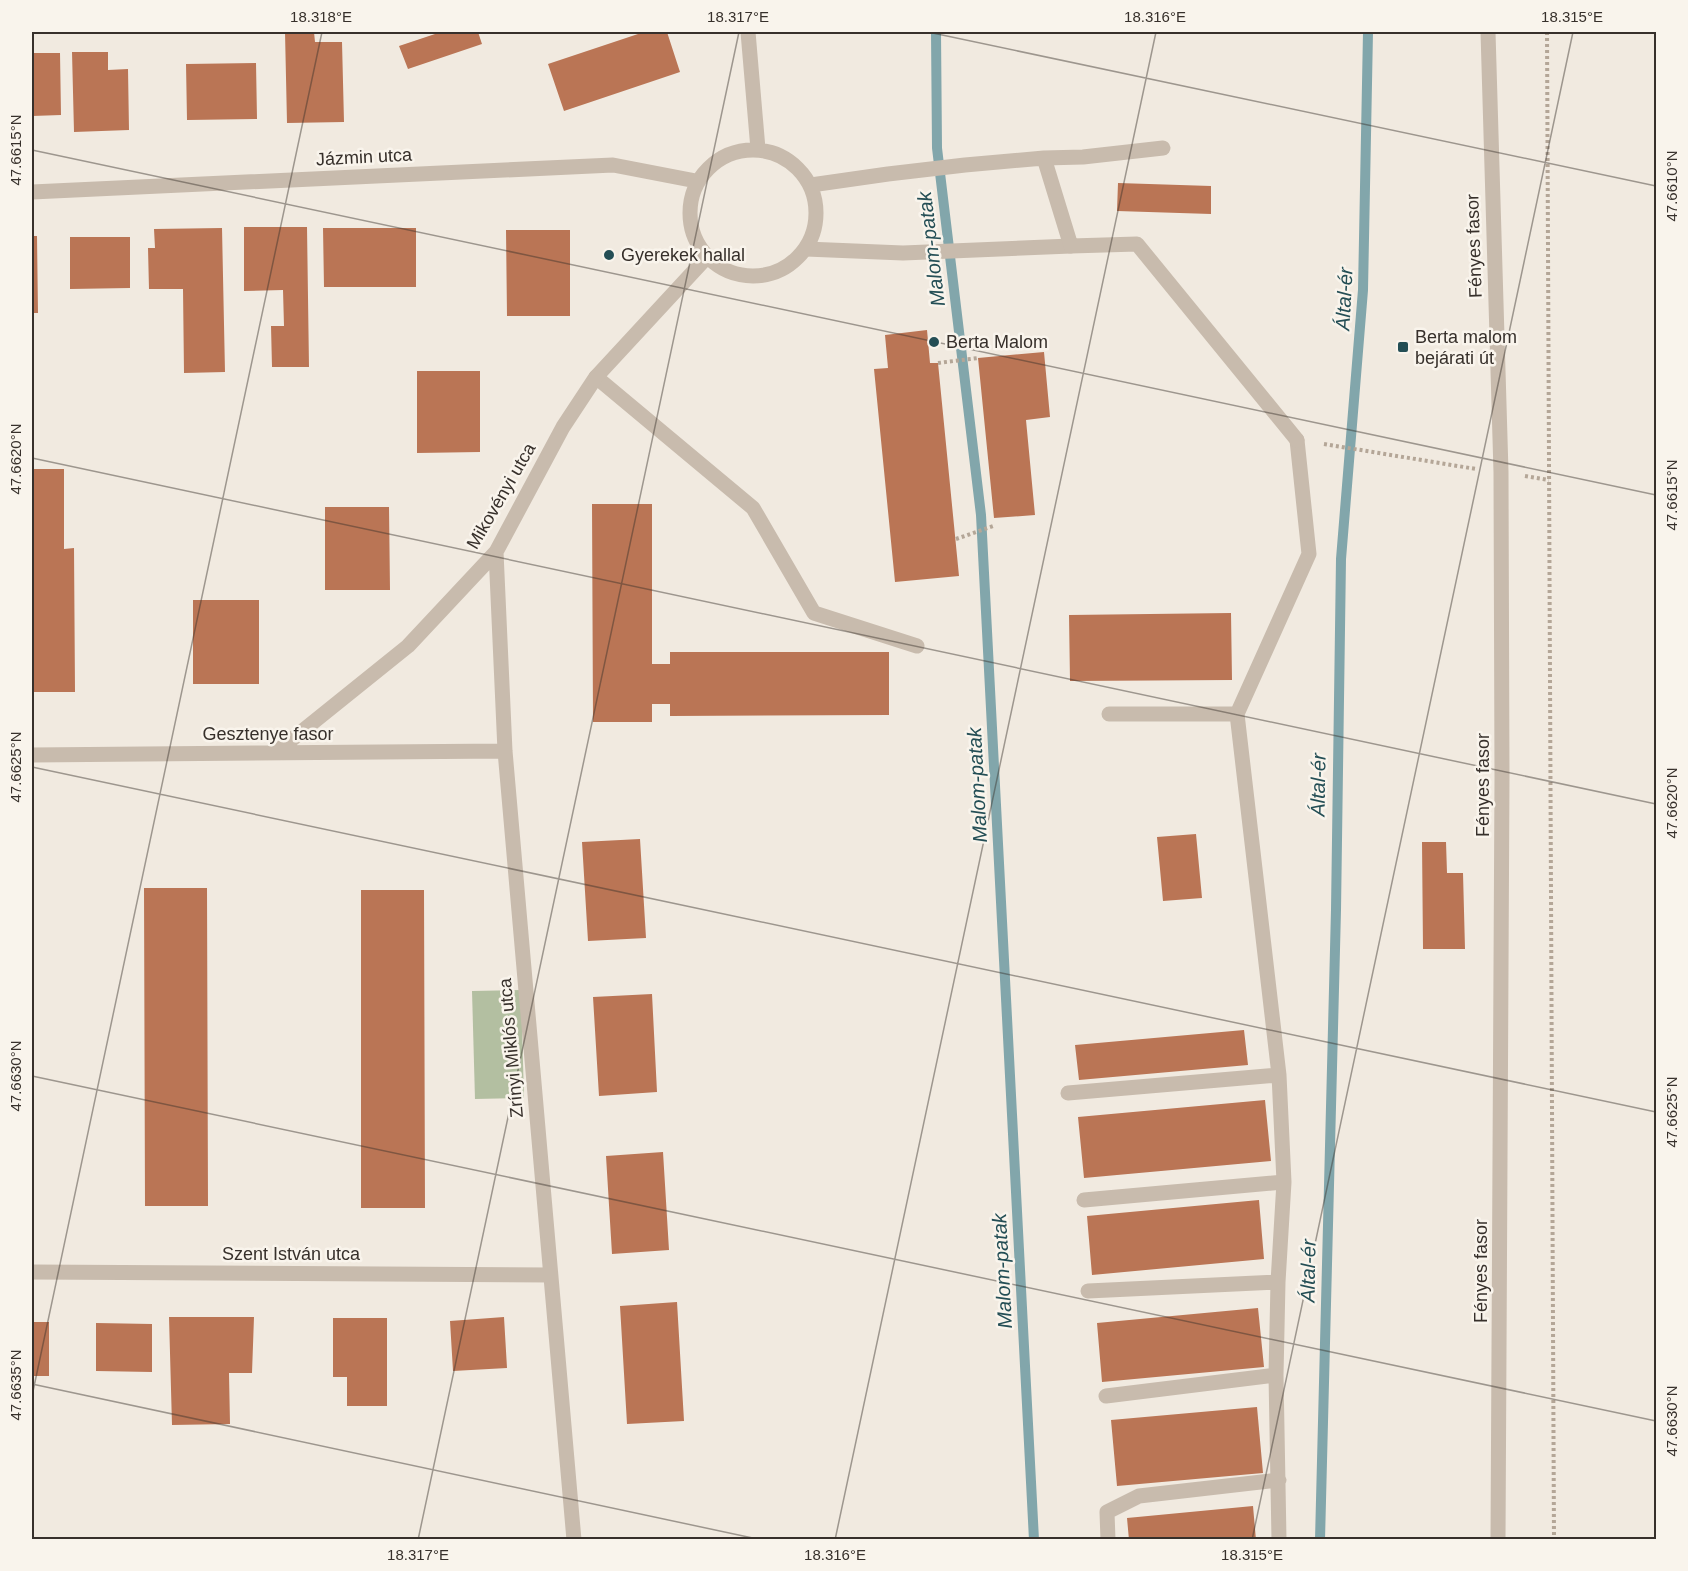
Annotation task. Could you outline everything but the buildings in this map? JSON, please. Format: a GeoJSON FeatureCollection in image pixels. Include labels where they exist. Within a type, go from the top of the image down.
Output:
{"type":"FeatureCollection","features":[{"type":"Feature","properties":{"kind":"street"},"geometry":{"type":"LineString","coordinates":[[748,32],[758,149]]}},
{"type":"Feature","properties":{"kind":"street","name":"Fényes fasor"},"geometry":{"type":"LineString","coordinates":[[1488,32],[1501,472],[1503,777],[1498,1539]]}},
{"type":"Feature","properties":{"kind":"street"},"geometry":{"type":"LineString","coordinates":[[811,185],[964,165],[1083,157],[1163,148]]}},
{"type":"Feature","properties":{"kind":"street"},"geometry":{"type":"LineString","coordinates":[[758,149],[790,160],[811,185],[817,218],[806,249],[785,268],[758,276],[730,272],[706,257],[692,231],[690,201],[696,181],[727,155],[758,149]]}},
{"type":"Feature","properties":{"kind":"street"},"geometry":{"type":"LineString","coordinates":[[1044,158],[1071,246]]}},
{"type":"Feature","properties":{"kind":"street","name":"Jázmin utca"},"geometry":{"type":"LineString","coordinates":[[32,192],[613,165],[696,181]]}},
{"type":"Feature","properties":{"kind":"street"},"geometry":{"type":"LineString","coordinates":[[806,249],[903,253],[1137,244],[1296,440],[1308,554],[1237,714],[1279,1075],[1284,1182],[1278,1282],[1276,1375],[1279,1539]]}},
{"type":"Feature","properties":{"kind":"street","name":"Mikovényi utca"},"geometry":{"type":"LineString","coordinates":[[275,753],[408,646],[496,552],[563,427],[596,377],[706,257]]}},
{"type":"Feature","properties":{"kind":"street"},"geometry":{"type":"LineString","coordinates":[[596,377],[753,508],[814,614],[917,646]]}},
{"type":"Feature","properties":{"kind":"street","name":"Zrínyi Miklós utca"},"geometry":{"type":"LineString","coordinates":[[496,552],[505,752],[574,1539]]}},
{"type":"Feature","properties":{"kind":"street"},"geometry":{"type":"LineString","coordinates":[[1109,714],[1237,714]]}},
{"type":"Feature","properties":{"kind":"street","name":"Gesztenye fasor"},"geometry":{"type":"LineString","coordinates":[[32,755],[505,752]]}},
{"type":"Feature","properties":{"kind":"street"},"geometry":{"type":"LineString","coordinates":[[1068,1093],[1279,1075]]}},
{"type":"Feature","properties":{"kind":"street"},"geometry":{"type":"LineString","coordinates":[[1084,1200],[1284,1182]]}},
{"type":"Feature","properties":{"kind":"street","name":"Szent István utca"},"geometry":{"type":"LineString","coordinates":[[32,1272],[550,1275]]}},
{"type":"Feature","properties":{"kind":"street"},"geometry":{"type":"LineString","coordinates":[[1088,1291],[1278,1282]]}},
{"type":"Feature","properties":{"kind":"street"},"geometry":{"type":"LineString","coordinates":[[1106,1396],[1276,1375]]}},
{"type":"Feature","properties":{"kind":"street"},"geometry":{"type":"LineString","coordinates":[[1108,1539],[1107,1512],[1139,1496],[1279,1480]]}},
{"type":"Feature","properties":{"kind":"path"},"geometry":{"type":"LineString","coordinates":[[1547,32],[1554,1539]]}},
{"type":"Feature","properties":{"kind":"path"},"geometry":{"type":"LineString","coordinates":[[938,363],[978,358]]}},
{"type":"Feature","properties":{"kind":"path"},"geometry":{"type":"LineString","coordinates":[[1296,440],[1501,472]]}},
{"type":"Feature","properties":{"kind":"path"},"geometry":{"type":"LineString","coordinates":[[956,539],[993,526]]}},
{"type":"Feature","properties":{"kind":"green space"},"geometry":{"type":"Polygon","coordinates":[[[521,990],[524,1098],[475,1099],[472,991],[521,990]]]}},
{"type":"Feature","properties":{"kind":"waterway","name":"Malom-patak"},"geometry":{"type":"LineString","coordinates":[[936,32],[937,148],[981,515],[1034,1540]]}},
{"type":"Feature","properties":{"kind":"waterway","name":"Által-ér"},"geometry":{"type":"LineString","coordinates":[[1320,1540],[1336,910],[1341,559],[1363,290],[1368,32]]}},
{"type":"Feature","properties":{"kind":"place","name":"Gyerekek hallal"},"geometry":{"type":"Point","coordinates":[609,255]}},
{"type":"Feature","properties":{"kind":"place","name":"Berta Malom"},"geometry":{"type":"Point","coordinates":[934,342]}},
{"type":"Feature","properties":{"kind":"place","name":"Berta malom bejárati út"},"geometry":{"type":"Point","coordinates":[1403,347]}}]}
